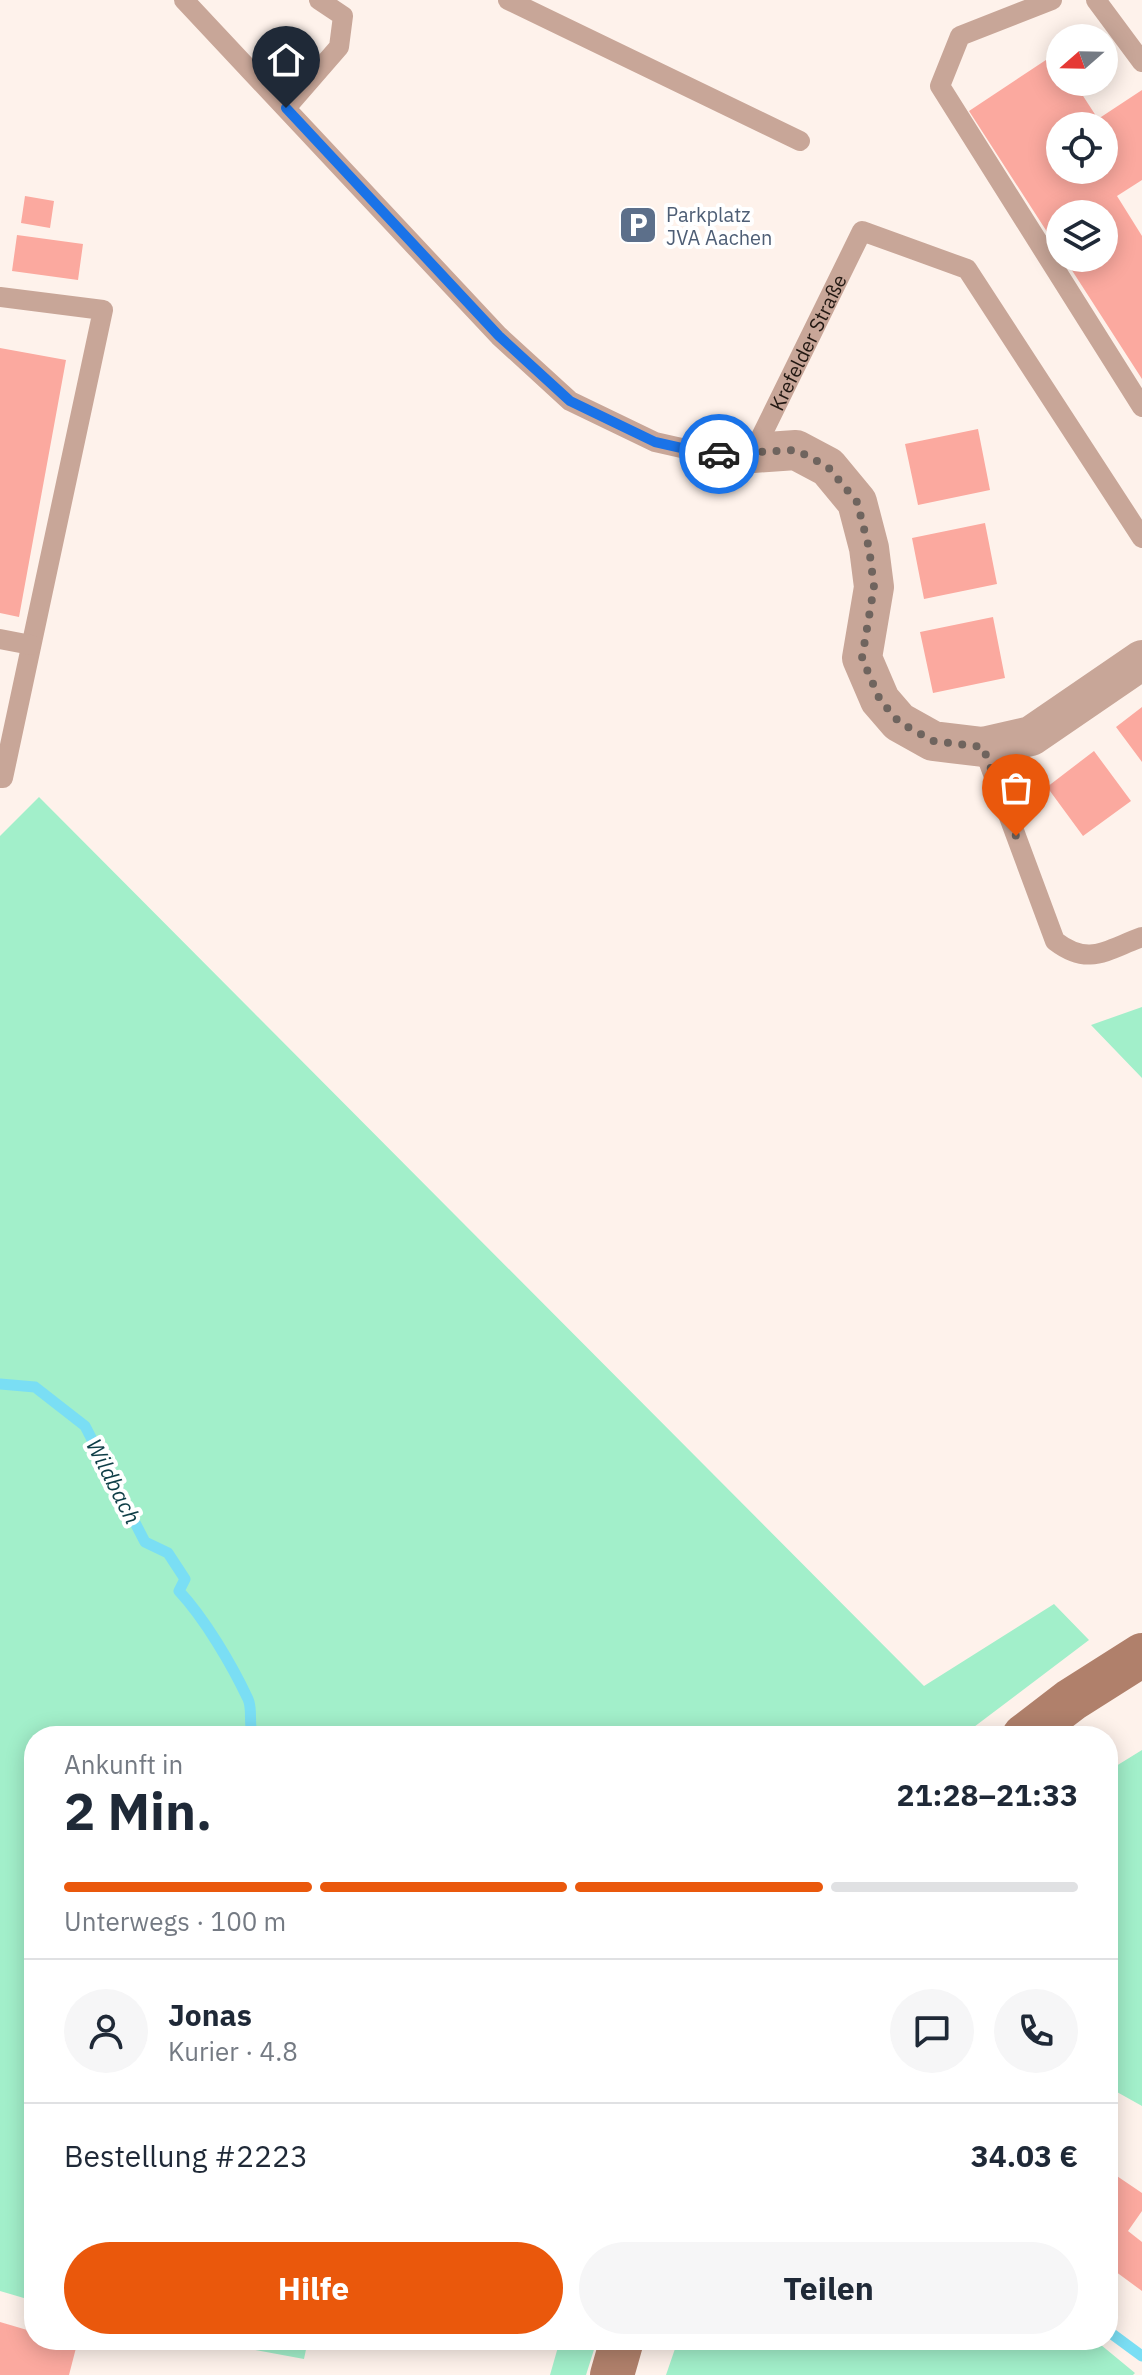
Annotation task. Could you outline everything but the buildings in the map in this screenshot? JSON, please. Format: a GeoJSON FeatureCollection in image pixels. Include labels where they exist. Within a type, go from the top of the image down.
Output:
{"type":"FeatureCollection","features":[{"type":"Feature","properties":{"kind":"main road"},"geometry":{"type":"LineString","coordinates":[[1037,1726],[1071,1700],[1142,1655]]}},
{"type":"Feature","properties":{"kind":"main road"},"geometry":{"type":"LineString","coordinates":[[612,2375],[619,2350]]}},
{"type":"Feature","properties":{"kind":"street"},"geometry":{"type":"LineString","coordinates":[[753,453],[796,450],[828,467],[857,502],[869,548],[874,587],[862,658],[880,700],[899,722],[933,741],[983,747],[1031,736],[1142,660]]}},
{"type":"Feature","properties":{"kind":"lane"},"geometry":{"type":"LineString","coordinates":[[184,0],[499,336],[570,401],[655,442],[708,454],[753,453]]}},
{"type":"Feature","properties":{"kind":"lane"},"geometry":{"type":"LineString","coordinates":[[286,108],[339,47],[348,8],[319,0]]}},
{"type":"Feature","properties":{"kind":"lane"},"geometry":{"type":"LineString","coordinates":[[508,0],[800,141]]}},
{"type":"Feature","properties":{"kind":"lane"},"geometry":{"type":"LineString","coordinates":[[1052,0],[960,36],[940,86],[1142,407]]}},
{"type":"Feature","properties":{"kind":"lane"},"geometry":{"type":"LineString","coordinates":[[1096,0],[1142,62]]}},
{"type":"Feature","properties":{"kind":"lane","name":"Krefelder Straße"},"geometry":{"type":"LineString","coordinates":[[753,453],[862,231],[967,269],[1142,538]]}},
{"type":"Feature","properties":{"kind":"lane"},"geometry":{"type":"LineString","coordinates":[[0,297],[103,310],[3,778],[0,778]]}},
{"type":"Feature","properties":{"kind":"lane"},"geometry":{"type":"LineString","coordinates":[[0,639],[31,645]]}},
{"type":"Feature","properties":{"kind":"lane"},"geometry":{"type":"LineString","coordinates":[[983,747],[1055,941],[1069,952],[1088,957],[1142,937]]}},
{"type":"Feature","properties":{"kind":"green space"},"geometry":{"type":"Polygon","coordinates":[[[39,797],[924,1686],[1054,1604],[1089,1640],[975,1726],[24,1726],[24,2298],[0,2291],[0,836],[39,797]]]}},
{"type":"Feature","properties":{"kind":"green space"},"geometry":{"type":"Polygon","coordinates":[[[1142,1007],[1142,1078],[1091,1025],[1142,1007]]]}},
{"type":"Feature","properties":{"kind":"green space"},"geometry":{"type":"Polygon","coordinates":[[[1142,1750],[1142,2106],[1118,2093],[1118,1765],[1142,1750]]]}},
{"type":"Feature","properties":{"kind":"green space"},"geometry":{"type":"Polygon","coordinates":[[[255,2350],[306,2350],[304,2359],[255,2350]]]}},
{"type":"Feature","properties":{"kind":"green space"},"geometry":{"type":"Polygon","coordinates":[[[557,2350],[594,2350],[586,2375],[550,2375],[557,2350]]]}},
{"type":"Feature","properties":{"kind":"green space"},"geometry":{"type":"Polygon","coordinates":[[[675,2350],[1107,2350],[1135,2373],[1133,2375],[666,2375],[675,2350]]]}},
{"type":"Feature","properties":{"kind":"waterway","name":"Wildbach"},"geometry":{"type":"LineString","coordinates":[[0,1384],[35,1387],[85,1426],[145,1542],[168,1553],[185,1579],[179,1591],[208,1629],[242,1686],[249,1703],[251,1726]]}},
{"type":"Feature","properties":{"kind":"waterway","name":"Wildbach"},"geometry":{"type":"LineString","coordinates":[[1118,2338],[1142,2356]]}},
{"type":"Feature","properties":{"kind":"way so far"},"geometry":{"type":"LineString","coordinates":[[719,454],[796,450],[828,467],[857,502],[869,548],[874,587],[862,658],[880,700],[899,722],[933,741],[983,747],[1016,836]]}},
{"type":"Feature","properties":{"kind":"place","name":"Parkplatz JVA Aachen"},"geometry":{"type":"Point","coordinates":[638,225]}},
{"type":"Feature","properties":{"kind":"route"},"geometry":{"type":"LineString","coordinates":[[286,108],[499,336],[570,401],[655,442],[719,454]]}}]}
